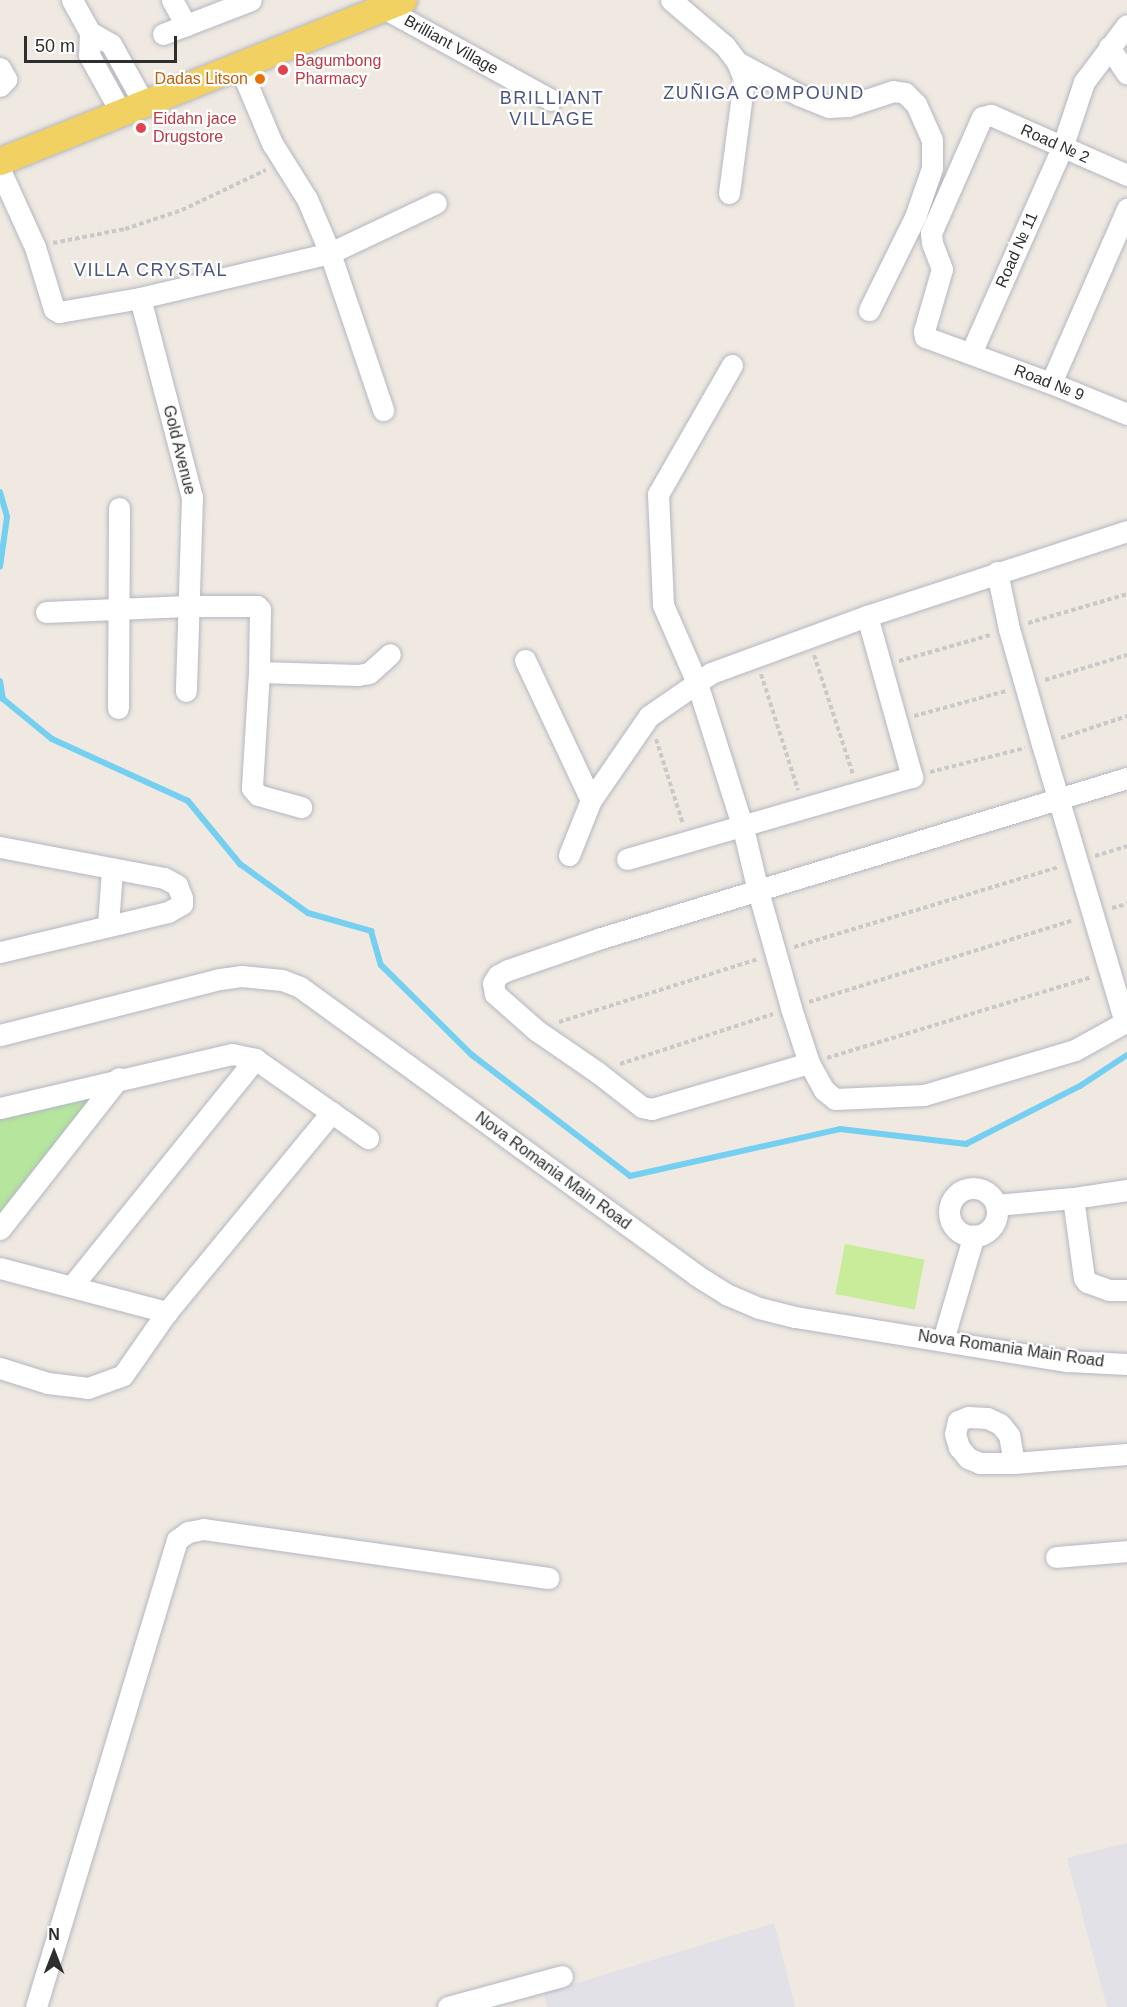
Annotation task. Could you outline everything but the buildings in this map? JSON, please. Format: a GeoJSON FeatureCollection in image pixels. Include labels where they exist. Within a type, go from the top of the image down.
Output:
{"type":"FeatureCollection","features":[{"type":"Feature","properties":{"kind":"main road"},"geometry":{"type":"LineString","coordinates":[[0,161],[388,2]]}},
{"type":"Feature","properties":{"kind":"street"},"geometry":{"type":"LineString","coordinates":[[72,0],[90,32],[89,56],[131,107]]}},
{"type":"Feature","properties":{"kind":"street"},"geometry":{"type":"LineString","coordinates":[[172,0],[186,25]]}},
{"type":"Feature","properties":{"kind":"street"},"geometry":{"type":"LineString","coordinates":[[163,34],[251,0]]}},
{"type":"Feature","properties":{"kind":"street"},"geometry":{"type":"LineString","coordinates":[[671,0],[725,46],[737,62],[744,79],[729,193]]}},
{"type":"Feature","properties":{"kind":"street","name":"Brilliant Village"},"geometry":{"type":"LineString","coordinates":[[388,2],[551,100]]}},
{"type":"Feature","properties":{"kind":"street","name":"Road № 11"},"geometry":{"type":"LineString","coordinates":[[971,353],[1062,148],[1084,82],[1127,25]]}},
{"type":"Feature","properties":{"kind":"street"},"geometry":{"type":"LineString","coordinates":[[1109,47],[1127,74]]}},
{"type":"Feature","properties":{"kind":"street"},"geometry":{"type":"LineString","coordinates":[[737,62],[799,95],[829,107],[848,106],[893,91],[905,93],[916,104],[932,140],[932,168],[915,217],[869,310]]}},
{"type":"Feature","properties":{"kind":"street"},"geometry":{"type":"LineString","coordinates":[[239,65],[283,163],[307,199],[330,253],[383,410]]}},
{"type":"Feature","properties":{"kind":"street","name":"Road № 2"},"geometry":{"type":"LineString","coordinates":[[982,117],[991,115],[1127,175]]}},
{"type":"Feature","properties":{"kind":"street","name":"Road № 9"},"geometry":{"type":"LineString","coordinates":[[982,117],[931,232],[932,243],[942,269],[924,331],[925,338],[1051,383],[1124,406]]}},
{"type":"Feature","properties":{"kind":"street"},"geometry":{"type":"LineString","coordinates":[[0,170],[35,247],[54,309],[59,312],[140,298],[330,253],[436,203]]}},
{"type":"Feature","properties":{"kind":"street"},"geometry":{"type":"LineString","coordinates":[[1051,383],[1127,209]]}},
{"type":"Feature","properties":{"kind":"street","name":"Gold Avenue"},"geometry":{"type":"LineString","coordinates":[[140,298],[192,497],[186,691]]}},
{"type":"Feature","properties":{"kind":"street"},"geometry":{"type":"LineString","coordinates":[[732,365],[658,494],[663,605],[697,683],[743,828],[775,953],[809,1063],[824,1090],[836,1099],[924,1095],[1075,1050],[1126,1021],[1042,744],[997,573]]}},
{"type":"Feature","properties":{"kind":"street"},"geometry":{"type":"LineString","coordinates":[[118,708],[119,508]]}},
{"type":"Feature","properties":{"kind":"street"},"geometry":{"type":"LineString","coordinates":[[569,855],[591,800],[649,716],[711,673],[867,616],[1127,531]]}},
{"type":"Feature","properties":{"kind":"street"},"geometry":{"type":"LineString","coordinates":[[46,612],[187,606],[257,606],[260,609],[260,672],[252,788],[258,795],[301,807]]}},
{"type":"Feature","properties":{"kind":"street"},"geometry":{"type":"LineString","coordinates":[[627,859],[743,828],[912,777],[867,616]]}},
{"type":"Feature","properties":{"kind":"street"},"geometry":{"type":"LineString","coordinates":[[260,672],[358,675],[369,673],[390,654]]}},
{"type":"Feature","properties":{"kind":"street"},"geometry":{"type":"LineString","coordinates":[[525,660],[591,800]]}},
{"type":"Feature","properties":{"kind":"street"},"geometry":{"type":"LineString","coordinates":[[809,1063],[652,1108],[642,1107],[597,1072],[536,1030],[495,994],[493,983],[498,975],[601,938],[1127,778]]}},
{"type":"Feature","properties":{"kind":"street"},"geometry":{"type":"LineString","coordinates":[[0,848],[171,880],[181,891],[182,904],[168,912],[0,952]]}},
{"type":"Feature","properties":{"kind":"street"},"geometry":{"type":"LineString","coordinates":[[108,925],[112,869]]}},
{"type":"Feature","properties":{"kind":"street","name":"Nova Romania Main Road"},"geometry":{"type":"LineString","coordinates":[[0,1035],[220,980],[241,976],[282,980],[300,987],[696,1275],[726,1294],[759,1308],[795,1317],[1068,1361],[1127,1364]]}},
{"type":"Feature","properties":{"kind":"street"},"geometry":{"type":"LineString","coordinates":[[0,1108],[119,1078],[232,1054],[255,1059],[368,1138]]}},
{"type":"Feature","properties":{"kind":"street"},"geometry":{"type":"LineString","coordinates":[[72,1286],[255,1059]]}},
{"type":"Feature","properties":{"kind":"street"},"geometry":{"type":"LineString","coordinates":[[0,1229],[119,1078]]}},
{"type":"Feature","properties":{"kind":"street"},"geometry":{"type":"LineString","coordinates":[[0,1368],[48,1383],[88,1388],[123,1375],[166,1312],[332,1112]]}},
{"type":"Feature","properties":{"kind":"street"},"geometry":{"type":"LineString","coordinates":[[969,1188],[977,1188],[986,1192],[996,1205],[995,1222],[989,1229],[974,1236],[959,1231],[950,1218],[949,1210],[955,1196],[969,1188]]}},
{"type":"Feature","properties":{"kind":"street"},"geometry":{"type":"LineString","coordinates":[[996,1205],[1073,1198],[1127,1190]]}},
{"type":"Feature","properties":{"kind":"street"},"geometry":{"type":"LineString","coordinates":[[1073,1198],[1084,1278],[1087,1282],[1109,1290],[1127,1290]]}},
{"type":"Feature","properties":{"kind":"street"},"geometry":{"type":"LineString","coordinates":[[943,1340],[974,1236]]}},
{"type":"Feature","properties":{"kind":"street"},"geometry":{"type":"LineString","coordinates":[[0,1268],[166,1312]]}},
{"type":"Feature","properties":{"kind":"street"},"geometry":{"type":"LineString","coordinates":[[1014,1463],[1127,1454]]}},
{"type":"Feature","properties":{"kind":"street"},"geometry":{"type":"LineString","coordinates":[[36,2007],[177,1540],[188,1532],[204,1529],[549,1578]]}},
{"type":"Feature","properties":{"kind":"street"},"geometry":{"type":"LineString","coordinates":[[1056,1557],[1127,1551]]}},
{"type":"Feature","properties":{"kind":"street"},"geometry":{"type":"LineString","coordinates":[[448,2007],[562,1976]]}},
{"type":"Feature","properties":{"kind":"path"},"geometry":{"type":"LineString","coordinates":[[35,247],[125,230],[182,210],[283,163]]}},
{"type":"Feature","properties":{"kind":"path"},"geometry":{"type":"LineString","coordinates":[[881,667],[1127,594]]}},
{"type":"Feature","properties":{"kind":"path"},"geometry":{"type":"LineString","coordinates":[[809,637],[859,793]]}},
{"type":"Feature","properties":{"kind":"path"},"geometry":{"type":"LineString","coordinates":[[896,721],[1027,686],[1127,655]]}},
{"type":"Feature","properties":{"kind":"path"},"geometry":{"type":"LineString","coordinates":[[756,656],[804,810]]}},
{"type":"Feature","properties":{"kind":"path"},"geometry":{"type":"LineString","coordinates":[[649,716],[689,843]]}},
{"type":"Feature","properties":{"kind":"path"},"geometry":{"type":"LineString","coordinates":[[912,777],[1042,744],[1127,716]]}},
{"type":"Feature","properties":{"kind":"path"},"geometry":{"type":"LineString","coordinates":[[536,1030],[775,953],[1127,846]]}},
{"type":"Feature","properties":{"kind":"path"},"geometry":{"type":"LineString","coordinates":[[597,1072],[791,1008],[1127,904]]}},
{"type":"Feature","properties":{"kind":"path"},"geometry":{"type":"LineString","coordinates":[[809,1063],[1111,971]]}},
{"type":"Feature","properties":{"kind":"shaded area"},"geometry":{"type":"Polygon","coordinates":[[[1127,1843],[1127,2007],[1107,2007],[1067,1858],[1127,1843]]]}},
{"type":"Feature","properties":{"kind":"shaded area"},"geometry":{"type":"Polygon","coordinates":[[[774,1923],[795,2007],[547,2007],[544,1993],[774,1923]]]}},
{"type":"Feature","properties":{"kind":"green space"},"geometry":{"type":"Polygon","coordinates":[[[96,1094],[0,1213],[0,1117],[96,1094]]]}},
{"type":"Feature","properties":{"kind":"green space"},"geometry":{"type":"Polygon","coordinates":[[[845,1244],[925,1259],[915,1310],[835,1294],[845,1244]]]}},
{"type":"Feature","properties":{"kind":"waterway"},"geometry":{"type":"LineString","coordinates":[[0,492],[7,517],[0,567]]}},
{"type":"Feature","properties":{"kind":"waterway"},"geometry":{"type":"LineString","coordinates":[[0,681],[3,699],[52,739],[188,801],[240,864],[308,913],[371,931],[381,965],[472,1055],[630,1176],[840,1129],[966,1144],[1080,1086],[1127,1055]]}},
{"type":"Feature","properties":{"kind":"place","name":"Bagumbong Pharmacy"},"geometry":{"type":"Point","coordinates":[283,70]}},
{"type":"Feature","properties":{"kind":"place","name":"Dadas Litson"},"geometry":{"type":"Point","coordinates":[260,79]}},
{"type":"Feature","properties":{"kind":"place","name":"Eidahn jace Drugstore"},"geometry":{"type":"Point","coordinates":[141,128]}},
{"type":"Feature","properties":{"kind":"district","name":"ZUÑIGA COMPOUND"},"geometry":{"type":"Point","coordinates":[764,93]}},
{"type":"Feature","properties":{"kind":"district","name":"BRILLIANT VILLAGE"},"geometry":{"type":"Point","coordinates":[552,109]}},
{"type":"Feature","properties":{"kind":"district","name":"VILLA CRYSTAL"},"geometry":{"type":"Point","coordinates":[151,270]}}]}
